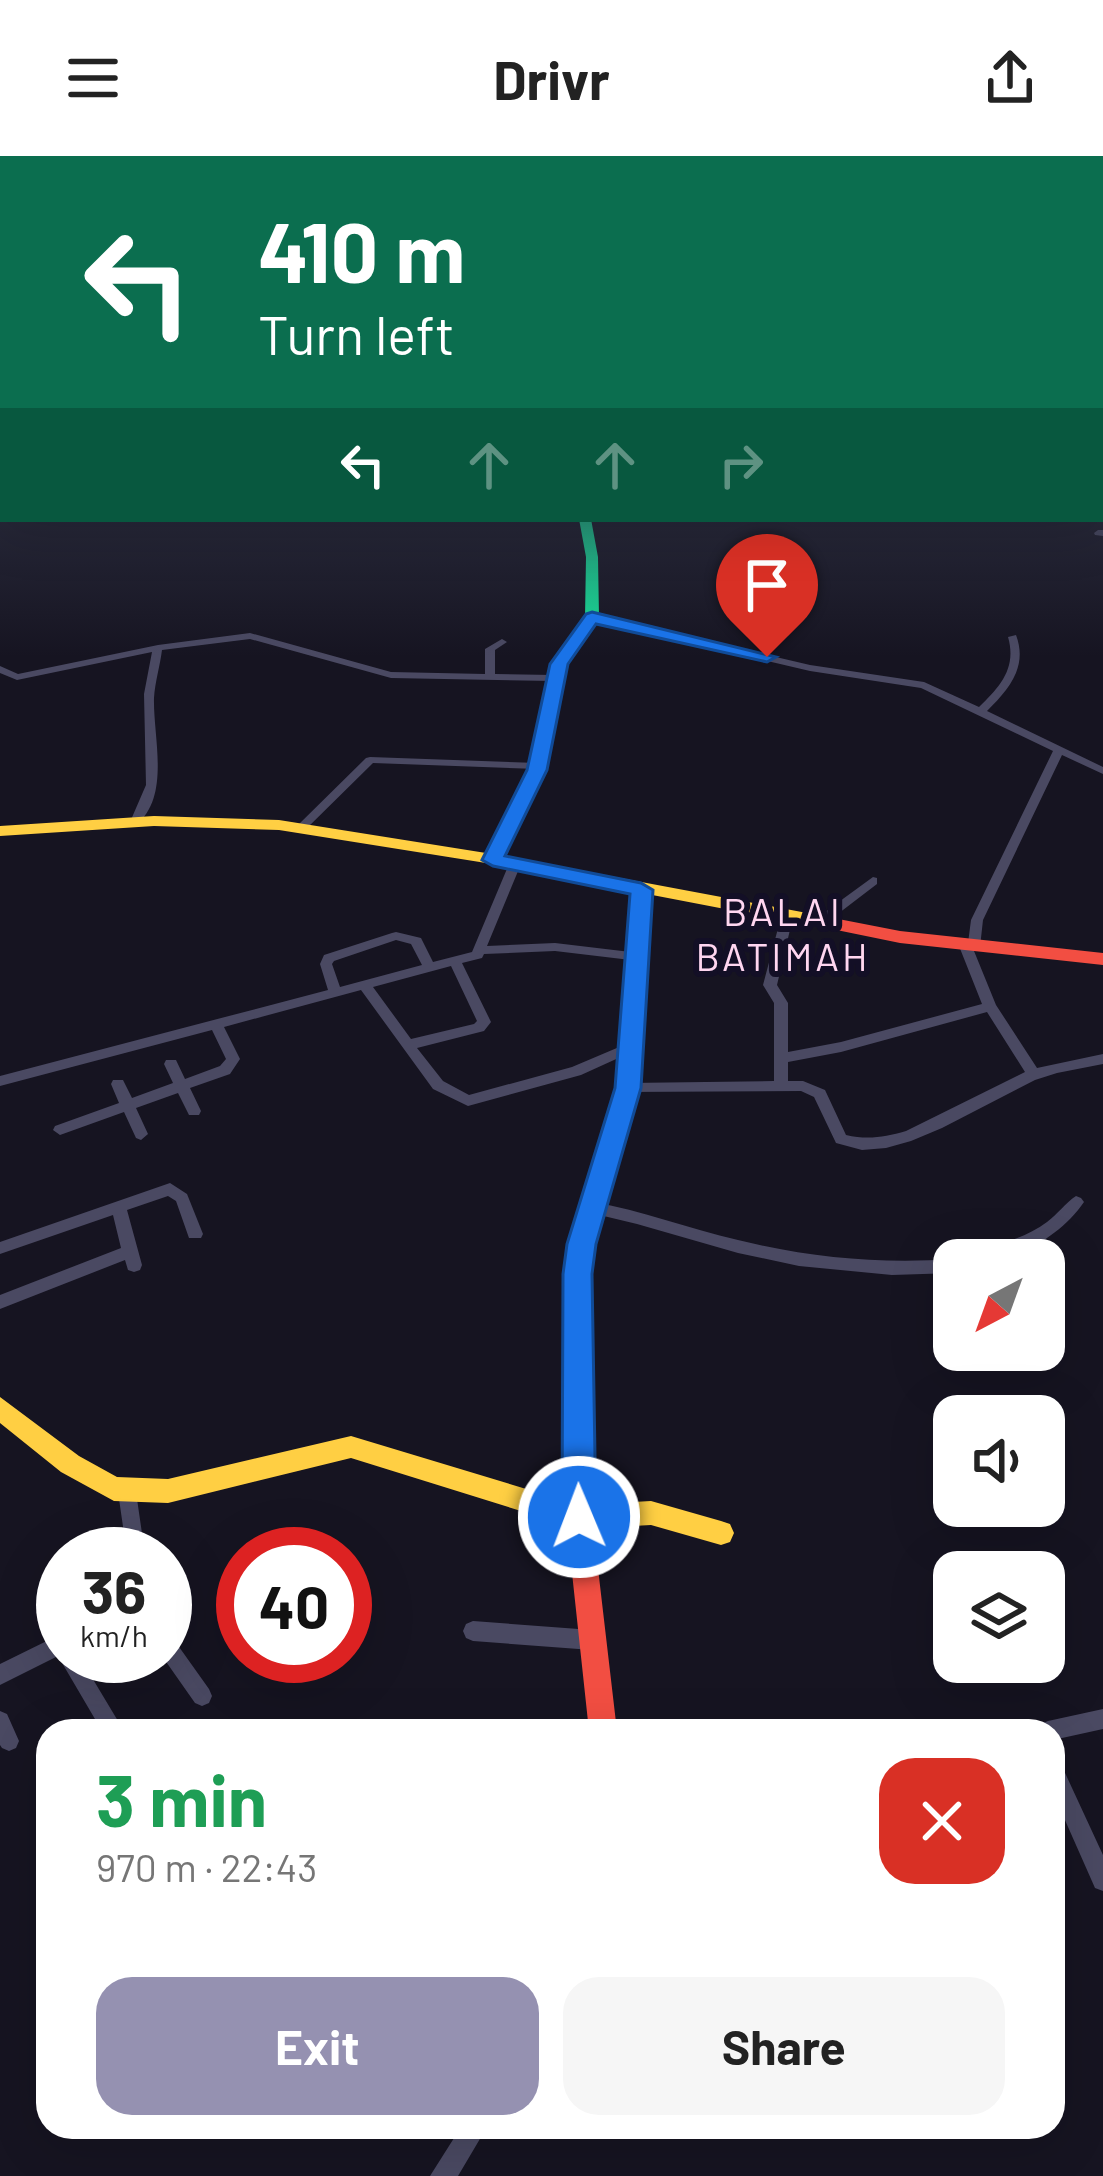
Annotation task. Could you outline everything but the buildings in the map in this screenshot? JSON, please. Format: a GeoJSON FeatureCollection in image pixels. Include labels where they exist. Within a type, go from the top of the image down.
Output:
{"type":"FeatureCollection","features":[{"type":"Feature","properties":{"kind":"street"},"geometry":{"type":"LineString","coordinates":[[482,950],[504,862],[538,766],[553,678],[592,617],[592,556],[586,522]]}},
{"type":"Feature","properties":{"kind":"street"},"geometry":{"type":"LineString","coordinates":[[592,617],[810,668],[924,685],[1103,771]]}},
{"type":"Feature","properties":{"kind":"street"},"geometry":{"type":"LineString","coordinates":[[0,669],[17,676],[158,648],[261,637],[392,675],[553,678]]}},
{"type":"Feature","properties":{"kind":"street"},"geometry":{"type":"LineString","coordinates":[[980,712],[1012,675],[1018,658],[1012,637]]}},
{"type":"Feature","properties":{"kind":"street"},"geometry":{"type":"LineString","coordinates":[[490,677],[490,650],[502,642]]}},
{"type":"Feature","properties":{"kind":"street"},"geometry":{"type":"LineString","coordinates":[[136,822],[152,785],[149,694],[158,648]]}},
{"type":"Feature","properties":{"kind":"street"},"geometry":{"type":"LineString","coordinates":[[1033,1075],[990,1006],[969,946],[1058,752]]}},
{"type":"Feature","properties":{"kind":"street"},"geometry":{"type":"LineString","coordinates":[[300,829],[370,760],[538,766]]}},
{"type":"Feature","properties":{"kind":"street"},"geometry":{"type":"LineString","coordinates":[[0,831],[197,821],[300,829],[504,862],[818,923],[969,946],[1103,959]]}},
{"type":"Feature","properties":{"kind":"street"},"geometry":{"type":"LineString","coordinates":[[818,923],[873,880]]}},
{"type":"Feature","properties":{"kind":"street"},"geometry":{"type":"LineString","coordinates":[[602,1719],[579,1517],[577,1274],[628,1088],[641,890]]}},
{"type":"Feature","properties":{"kind":"street"},"geometry":{"type":"LineString","coordinates":[[781,1085],[781,1001],[770,986],[787,917]]}},
{"type":"Feature","properties":{"kind":"street"},"geometry":{"type":"LineString","coordinates":[[336,993],[328,958],[396,936],[416,941],[430,968]]}},
{"type":"Feature","properties":{"kind":"street"},"geometry":{"type":"LineString","coordinates":[[0,1081],[455,962],[482,950],[555,947],[639,957]]}},
{"type":"Feature","properties":{"kind":"street"},"geometry":{"type":"LineString","coordinates":[[408,1045],[482,1026],[455,962]]}},
{"type":"Feature","properties":{"kind":"street"},"geometry":{"type":"LineString","coordinates":[[364,986],[438,1085],[468,1101],[576,1071],[632,1048]]}},
{"type":"Feature","properties":{"kind":"street"},"geometry":{"type":"LineString","coordinates":[[782,1058],[841,1047],[990,1006]]}},
{"type":"Feature","properties":{"kind":"street"},"geometry":{"type":"LineString","coordinates":[[60,1130],[232,1064],[216,1025]]}},
{"type":"Feature","properties":{"kind":"street"},"geometry":{"type":"LineString","coordinates":[[628,1088],[781,1085],[815,1090],[837,1136],[849,1143],[872,1145],[945,1120],[1033,1075],[1103,1060]]}},
{"type":"Feature","properties":{"kind":"street"},"geometry":{"type":"LineString","coordinates":[[171,1064],[194,1112]]}},
{"type":"Feature","properties":{"kind":"street"},"geometry":{"type":"LineString","coordinates":[[118,1084],[141,1134]]}},
{"type":"Feature","properties":{"kind":"street"},"geometry":{"type":"LineString","coordinates":[[0,1248],[162,1191],[176,1191],[195,1234]]}},
{"type":"Feature","properties":{"kind":"street"},"geometry":{"type":"LineString","coordinates":[[1030,1239],[1062,1222],[1076,1202]]}},
{"type":"Feature","properties":{"kind":"street"},"geometry":{"type":"LineString","coordinates":[[0,1302],[132,1258],[118,1207]]}},
{"type":"Feature","properties":{"kind":"street"},"geometry":{"type":"LineString","coordinates":[[592,1208],[640,1214],[731,1245],[839,1266],[933,1268]]}},
{"type":"Feature","properties":{"kind":"street"},"geometry":{"type":"LineString","coordinates":[[0,1408],[99,1482],[127,1492],[211,1482],[313,1452],[351,1447],[579,1517],[651,1513],[721,1532]]}},
{"type":"Feature","properties":{"kind":"street"},"geometry":{"type":"LineString","coordinates":[[127,1492],[132,1527]]}},
{"type":"Feature","properties":{"kind":"street"},"geometry":{"type":"LineString","coordinates":[[473,1631],[592,1640]]}},
{"type":"Feature","properties":{"kind":"street"},"geometry":{"type":"LineString","coordinates":[[0,1675],[36,1659]]}},
{"type":"Feature","properties":{"kind":"street"},"geometry":{"type":"LineString","coordinates":[[192,1682],[202,1696]]}},
{"type":"Feature","properties":{"kind":"street"},"geometry":{"type":"LineString","coordinates":[[85,1683],[107,1719]]}},
{"type":"Feature","properties":{"kind":"street"},"geometry":{"type":"LineString","coordinates":[[1065,1727],[1103,1719]]}},
{"type":"Feature","properties":{"kind":"street"},"geometry":{"type":"LineString","coordinates":[[1065,1796],[1103,1880]]}},
{"type":"Feature","properties":{"kind":"street"},"geometry":{"type":"LineString","coordinates":[[443,2176],[467,2139]]}},
{"type":"Feature","properties":{"kind":"traffic: fast"},"geometry":{"type":"LineString","coordinates":[[493,860],[537,770],[559,664],[592,617],[592,557],[586,522]]}},
{"type":"Feature","properties":{"kind":"traffic: fast"},"geometry":{"type":"LineString","coordinates":[[615,1135],[628,1088],[641,890]]}},
{"type":"Feature","properties":{"kind":"traffic: slow"},"geometry":{"type":"LineString","coordinates":[[0,831],[154,821],[279,825],[486,858],[823,922]]}},
{"type":"Feature","properties":{"kind":"traffic: slow"},"geometry":{"type":"LineString","coordinates":[[0,1408],[70,1464],[114,1489],[168,1491],[351,1447],[579,1517],[651,1513],[721,1533]]}},
{"type":"Feature","properties":{"kind":"traffic: jam"},"geometry":{"type":"LineString","coordinates":[[823,922],[900,937],[1103,959]]}},
{"type":"Feature","properties":{"kind":"traffic: jam"},"geometry":{"type":"LineString","coordinates":[[602,1719],[579,1517],[577,1274],[615,1135]]}},
{"type":"Feature","properties":{"kind":"district","name":"BALAI BATIMAH"},"geometry":{"type":"Point","coordinates":[783,932]}},
{"type":"Feature","properties":{"kind":"route"},"geometry":{"type":"LineString","coordinates":[[579,1517],[577,1274],[581,1244],[628,1088],[641,890],[493,860],[537,770],[553,678],[592,617],[767,657]]}}]}
